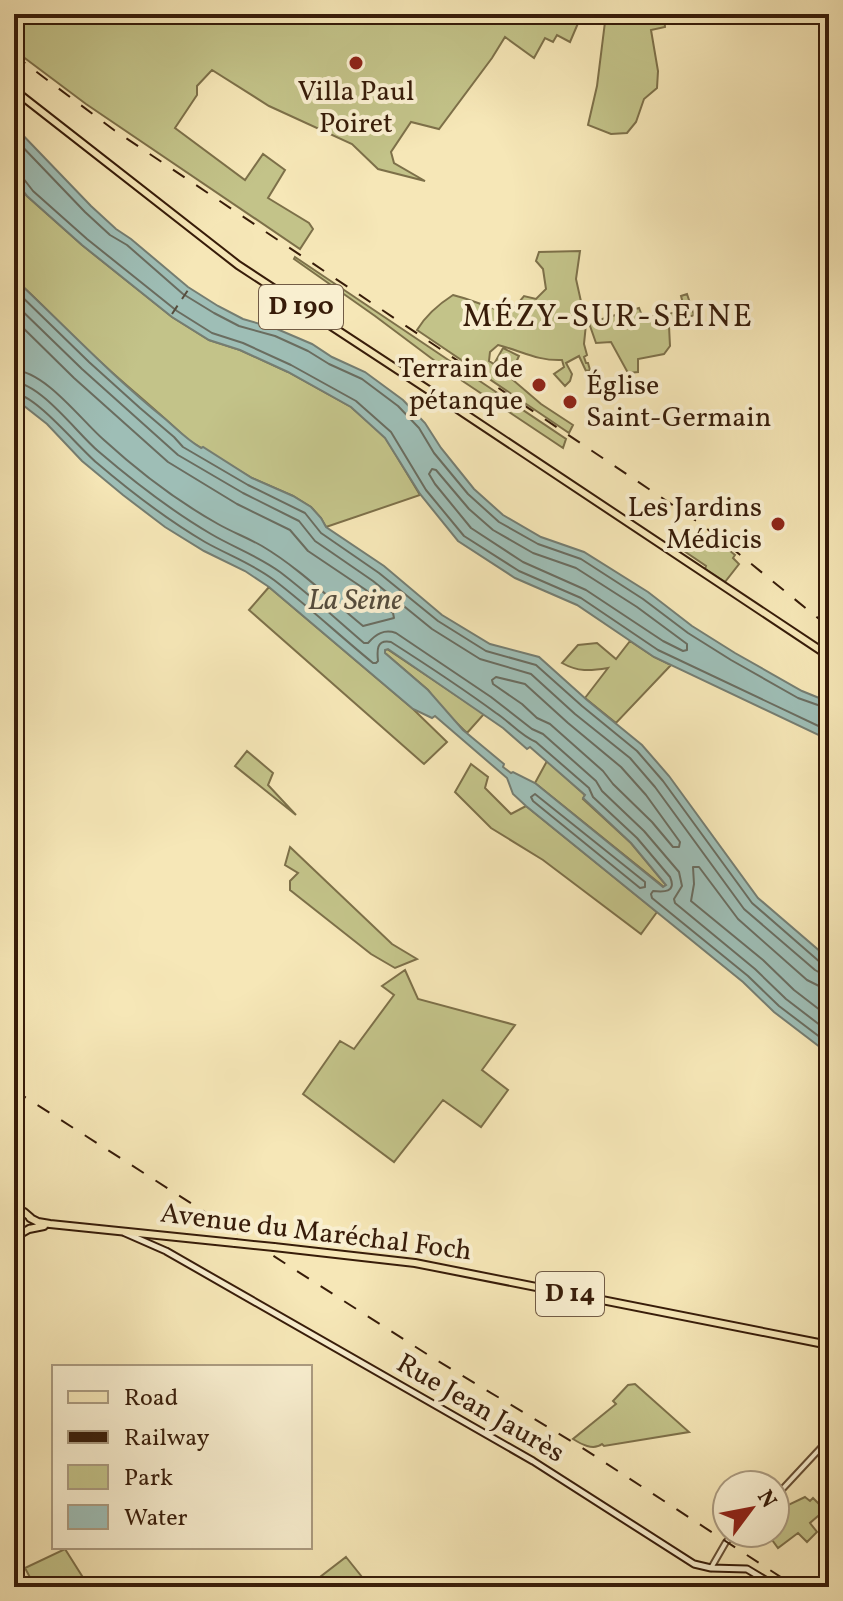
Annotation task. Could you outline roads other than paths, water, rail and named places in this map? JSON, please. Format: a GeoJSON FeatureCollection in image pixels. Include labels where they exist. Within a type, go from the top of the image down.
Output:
{"type":"FeatureCollection","features":[{"type":"Feature","properties":{"kind":"main road","name":"D 190"},"geometry":{"type":"LineString","coordinates":[[14,92],[237,267],[829,656]]}},
{"type":"Feature","properties":{"kind":"main road","name":"Avenue du Maréchal Foch"},"geometry":{"type":"LineString","coordinates":[[14,1215],[22,1212],[43,1223],[79,1228],[415,1263],[829,1345]]}},
{"type":"Feature","properties":{"kind":"main road"},"geometry":{"type":"LineString","coordinates":[[29,1229],[30,1218]]}},
{"type":"Feature","properties":{"kind":"main road","name":"Avenue du Maréchal Foch"},"geometry":{"type":"LineString","coordinates":[[14,1230],[22,1233],[40,1226],[79,1228]]}},
{"type":"Feature","properties":{"kind":"main road","name":"Rue Jean Jaurès"},"geometry":{"type":"LineString","coordinates":[[124,1233],[166,1251],[533,1461],[694,1564],[747,1569],[777,1587]]}},
{"type":"Feature","properties":{"kind":"main road"},"geometry":{"type":"LineString","coordinates":[[153,1245],[155,1234]]}},
{"type":"Feature","properties":{"kind":"main road"},"geometry":{"type":"LineString","coordinates":[[155,1234],[166,1251]]}},
{"type":"Feature","properties":{"kind":"main road"},"geometry":{"type":"LineString","coordinates":[[166,1251],[164,1244],[169,1236]]}},
{"type":"Feature","properties":{"kind":"street"},"geometry":{"type":"LineString","coordinates":[[791,1480],[829,1439]]}},
{"type":"Feature","properties":{"kind":"street"},"geometry":{"type":"LineString","coordinates":[[711,1568],[721,1549]]}},
{"type":"Feature","properties":{"kind":"water","name":"La Seine"},"geometry":{"type":"Polygon","coordinates":[[[14,126],[91,206],[188,287],[243,319],[312,344],[365,372],[403,400],[425,423],[474,489],[503,515],[541,537],[584,552],[735,653],[802,691],[829,702],[829,740],[654,657],[577,605],[515,578],[458,541],[420,494],[385,438],[351,407],[288,372],[209,340],[172,317],[27,196],[14,180],[14,126]]]}},
{"type":"Feature","properties":{"kind":"water","name":"La Seine"},"geometry":{"type":"Polygon","coordinates":[[[14,274],[21,280],[19,283],[108,369],[191,441],[252,478],[311,507],[326,527],[384,566],[442,615],[490,644],[539,657],[642,745],[669,776],[758,898],[829,959],[829,1054],[526,806],[513,794],[507,778],[435,716],[432,718],[413,709],[269,587],[165,527],[82,461],[47,424],[14,398],[14,274]],[[388,649],[385,650],[428,690],[463,730],[504,764],[503,767],[535,783],[663,887],[666,885],[631,843],[583,798],[585,795],[503,728],[388,649]]]}},
{"type":"Feature","properties":{"kind":"railway"},"geometry":{"type":"LineString","coordinates":[[14,55],[114,130],[698,522],[829,627]]}},
{"type":"Feature","properties":{"kind":"railway"},"geometry":{"type":"LineString","coordinates":[[14,1075],[20,1079]]}},
{"type":"Feature","properties":{"kind":"railway"},"geometry":{"type":"LineString","coordinates":[[14,1090],[433,1358],[581,1447],[796,1587]]}},
{"type":"Feature","properties":{"kind":"place","name":"Villa Paul Poiret"},"geometry":{"type":"Point","coordinates":[356,63]}},
{"type":"Feature","properties":{"kind":"place","name":"Terrain de pétanque"},"geometry":{"type":"Point","coordinates":[539,385]}},
{"type":"Feature","properties":{"kind":"place","name":"Église Saint-Germain"},"geometry":{"type":"Point","coordinates":[570,402]}},
{"type":"Feature","properties":{"kind":"place","name":"Les Jardins Médicis"},"geometry":{"type":"Point","coordinates":[778,524]}},
{"type":"Feature","properties":{"kind":"district","name":"MÉZY-SUR-SEINE"},"geometry":{"type":"Point","coordinates":[608,318]}}]}
